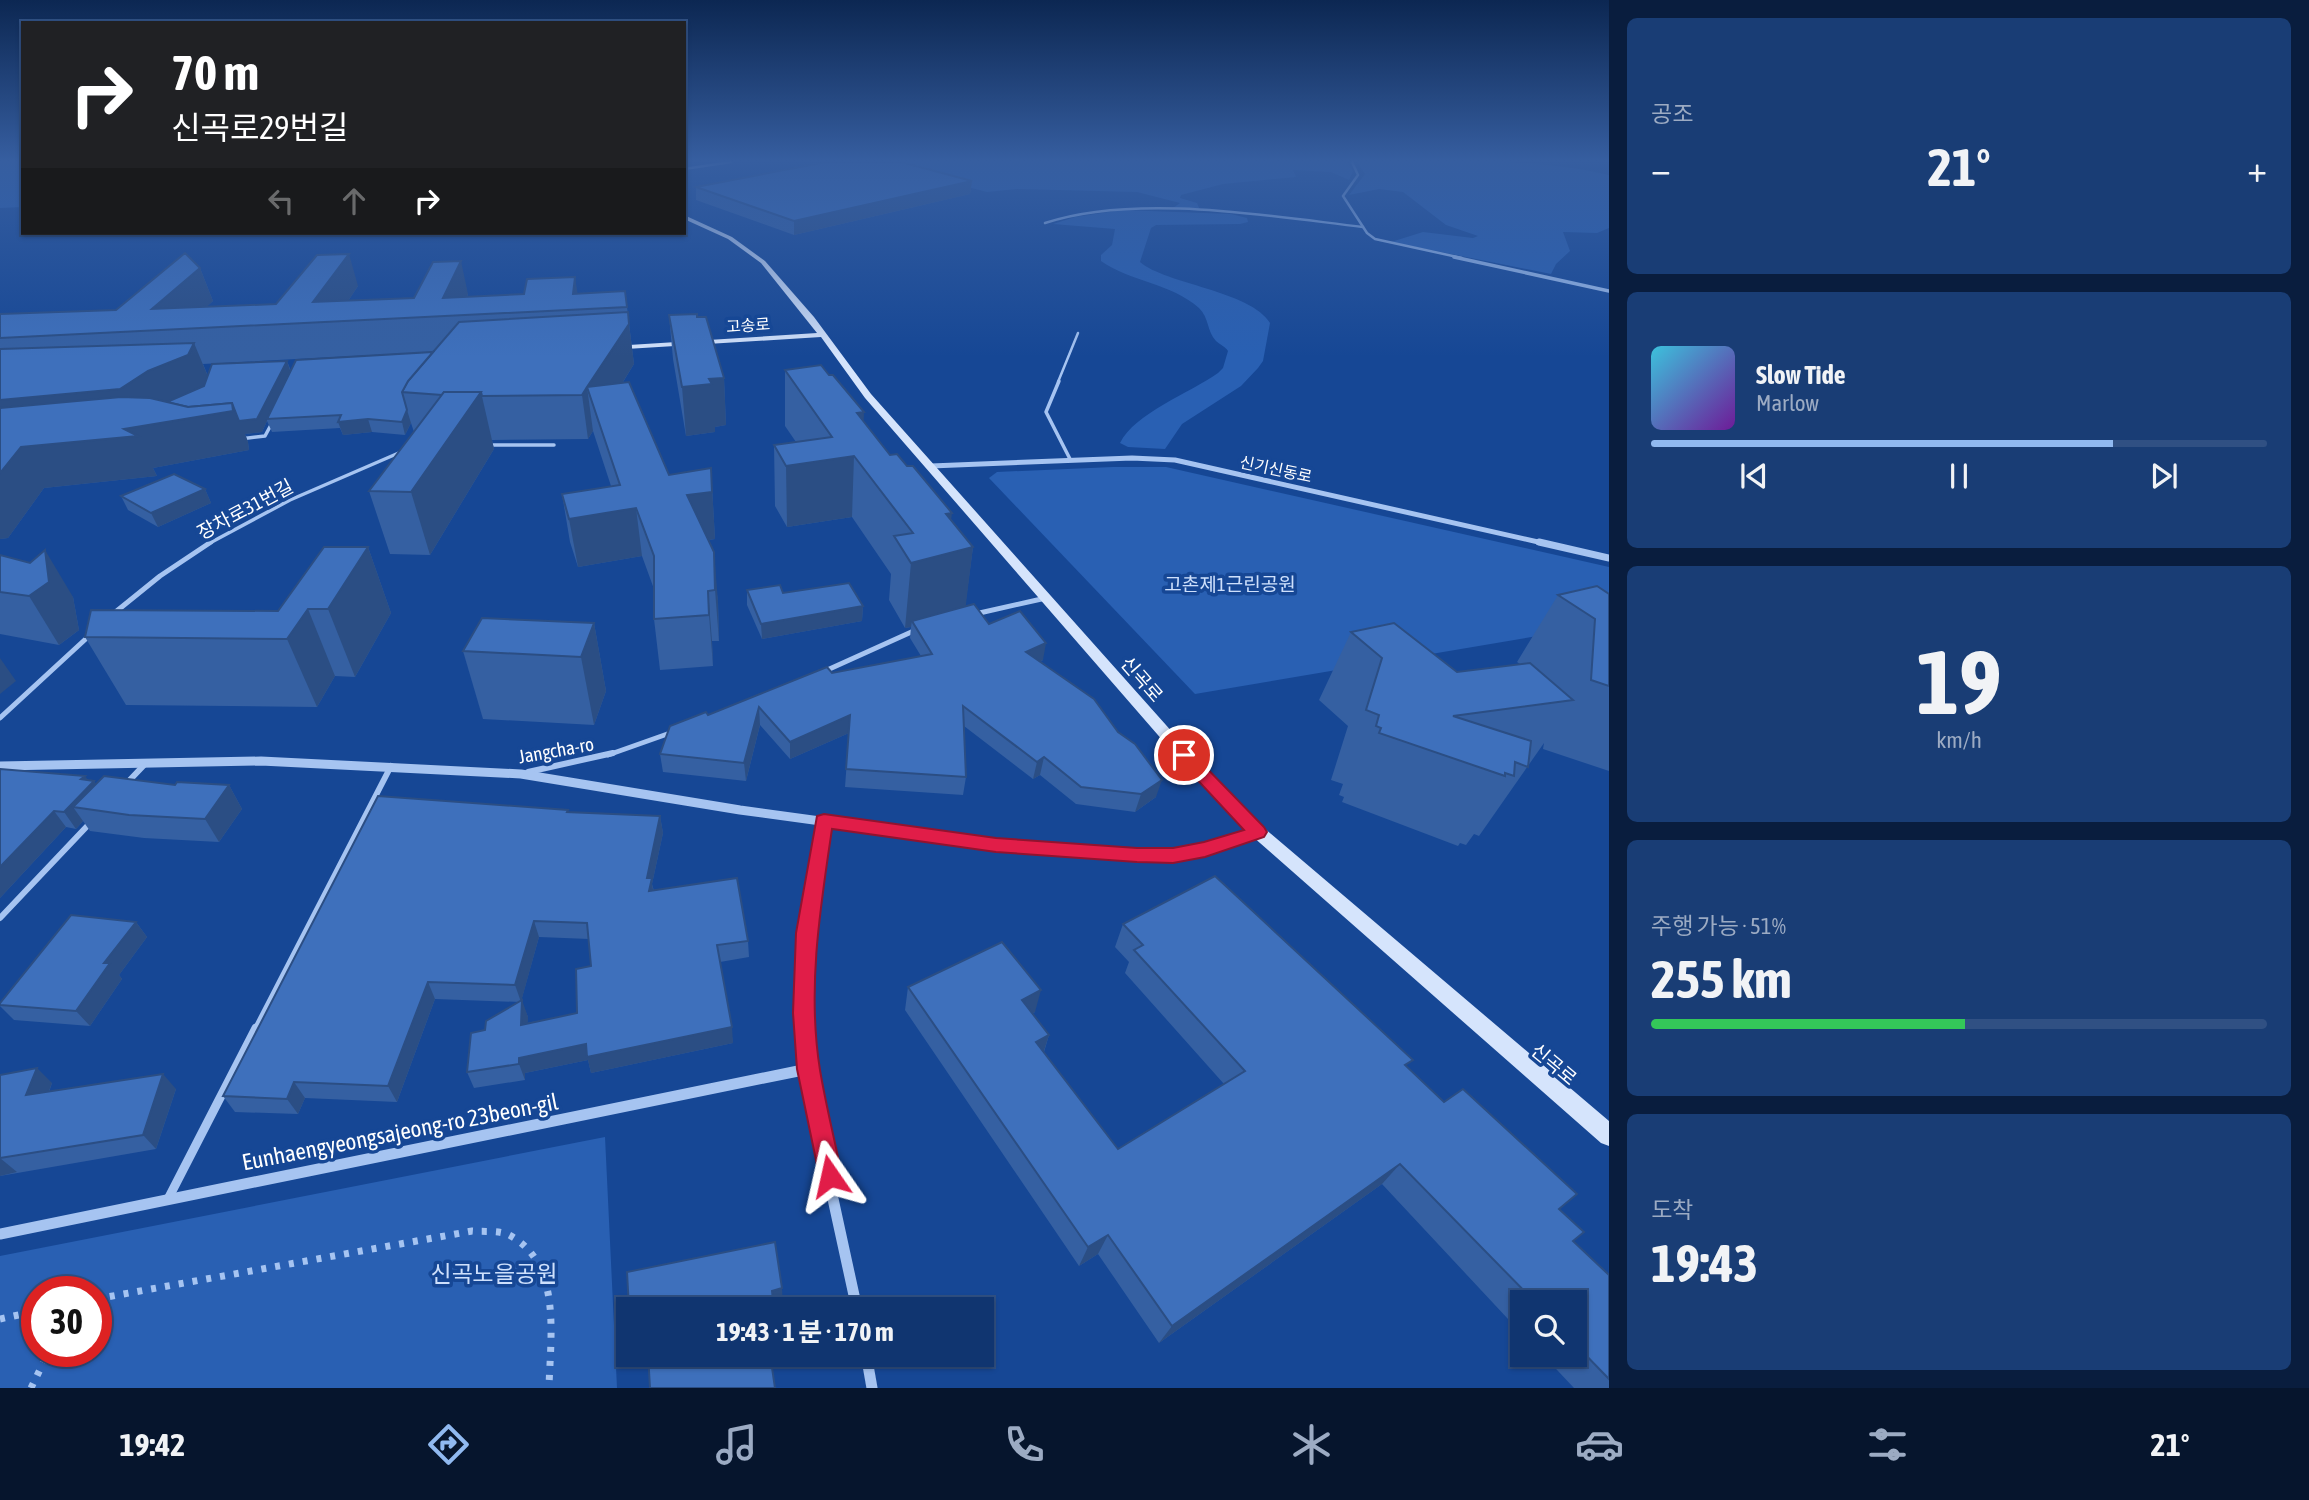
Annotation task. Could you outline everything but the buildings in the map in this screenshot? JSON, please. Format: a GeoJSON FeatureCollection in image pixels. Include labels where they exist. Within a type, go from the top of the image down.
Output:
{"type":"FeatureCollection","features":[{"type":"Feature","properties":{"kind":"street","name":"신곡로"},"geometry":{"type":"LineString","coordinates":[[709,227],[745,247],[763,262],[868,396],[1169,738],[1258,832],[1609,1135]]}},
{"type":"Feature","properties":{"kind":"street"},"geometry":{"type":"LineString","coordinates":[[1363,227],[1370,236],[1390,243],[1609,291]]}},
{"type":"Feature","properties":{"kind":"street","name":"고송로"},"geometry":{"type":"LineString","coordinates":[[604,348],[821,335]]}},
{"type":"Feature","properties":{"kind":"street","name":"신기신동로"},"geometry":{"type":"LineString","coordinates":[[931,466],[1070,459],[1175,460],[1609,558]]}},
{"type":"Feature","properties":{"kind":"street","name":"Jangcha-ro"},"geometry":{"type":"LineString","coordinates":[[0,766],[261,761],[521,774]]}},
{"type":"Feature","properties":{"kind":"street"},"geometry":{"type":"LineString","coordinates":[[521,774],[996,845],[1173,855],[1205,850],[1258,832]]}},
{"type":"Feature","properties":{"kind":"street"},"geometry":{"type":"LineString","coordinates":[[824,821],[811,891],[804,955],[808,1069],[855,1297]]}},
{"type":"Feature","properties":{"kind":"street","name":"Eunhaengyeongsajeong-ro 23beon-gil"},"geometry":{"type":"LineString","coordinates":[[0,1234],[808,1069]]}},
{"type":"Feature","properties":{"kind":"street"},"geometry":{"type":"LineString","coordinates":[[868,1367],[872,1388]]}},
{"type":"Feature","properties":{"kind":"lane"},"geometry":{"type":"LineString","coordinates":[[1070,459],[1046,412],[1078,333]]}},
{"type":"Feature","properties":{"kind":"lane"},"geometry":{"type":"LineString","coordinates":[[230,440],[265,436],[277,413]]}},
{"type":"Feature","properties":{"kind":"lane","name":"장차로31번길"},"geometry":{"type":"LineString","coordinates":[[104,622],[142,588],[181,559],[311,490],[393,457],[408,445]]}},
{"type":"Feature","properties":{"kind":"lane"},"geometry":{"type":"LineString","coordinates":[[474,445],[554,445]]}},
{"type":"Feature","properties":{"kind":"lane"},"geometry":{"type":"LineString","coordinates":[[964,616],[1046,598]]}},
{"type":"Feature","properties":{"kind":"lane"},"geometry":{"type":"LineString","coordinates":[[813,676],[887,641],[929,625]]}},
{"type":"Feature","properties":{"kind":"lane"},"geometry":{"type":"LineString","coordinates":[[0,718],[94,631]]}},
{"type":"Feature","properties":{"kind":"lane","name":"Jangcha-ro"},"geometry":{"type":"LineString","coordinates":[[521,774],[597,759],[678,730]]}},
{"type":"Feature","properties":{"kind":"lane"},"geometry":{"type":"LineString","coordinates":[[118,792],[146,763]]}},
{"type":"Feature","properties":{"kind":"lane"},"geometry":{"type":"LineString","coordinates":[[167,1201],[391,766]]}},
{"type":"Feature","properties":{"kind":"lane"},"geometry":{"type":"LineString","coordinates":[[0,918],[100,812]]}},
{"type":"Feature","properties":{"kind":"path"},"geometry":{"type":"LineString","coordinates":[[112,1296],[472,1231],[508,1235],[535,1256],[550,1291],[549,1388]]}},
{"type":"Feature","properties":{"kind":"path"},"geometry":{"type":"LineString","coordinates":[[0,1319],[21,1314]]}},
{"type":"Feature","properties":{"kind":"path"},"geometry":{"type":"LineString","coordinates":[[31,1388],[41,1367]]}},
{"type":"Feature","properties":{"kind":"green space"},"geometry":{"type":"Polygon","coordinates":[[[1087,227],[1153,227],[1140,262],[1152,270],[1245,303],[1260,312],[1270,323],[1263,361],[1258,368],[1241,386],[1182,424],[1165,449],[1128,447],[1120,443],[1127,432],[1150,413],[1218,373],[1223,368],[1228,351],[1213,337],[1199,308],[1188,300],[1101,261],[1101,255],[1112,245],[1115,229],[1087,227]]]}},
{"type":"Feature","properties":{"kind":"green space"},"geometry":{"type":"Polygon","coordinates":[[[1451,227],[1609,227],[1597,233],[1563,232],[1570,251],[1556,264],[1551,274],[1391,242],[1423,232],[1473,238],[1478,236],[1451,227]]]}},
{"type":"Feature","properties":{"kind":"green space","name":"고촌제1근린공원"},"geometry":{"type":"Polygon","coordinates":[[[1166,467],[1609,567],[1609,624],[1195,694],[989,478],[997,472],[1166,467]]]}},
{"type":"Feature","properties":{"kind":"green space","name":"신곡노을공원"},"geometry":{"type":"Polygon","coordinates":[[[605,1137],[617,1388],[0,1388],[0,1256],[605,1137]]]}},
{"type":"Feature","properties":{"kind":"route"},"geometry":{"type":"LineString","coordinates":[[830,1176],[808,1069],[804,1013],[806,933],[824,821],[996,845],[1137,855],[1173,855],[1205,850],[1258,832],[1184,755]]}}]}
